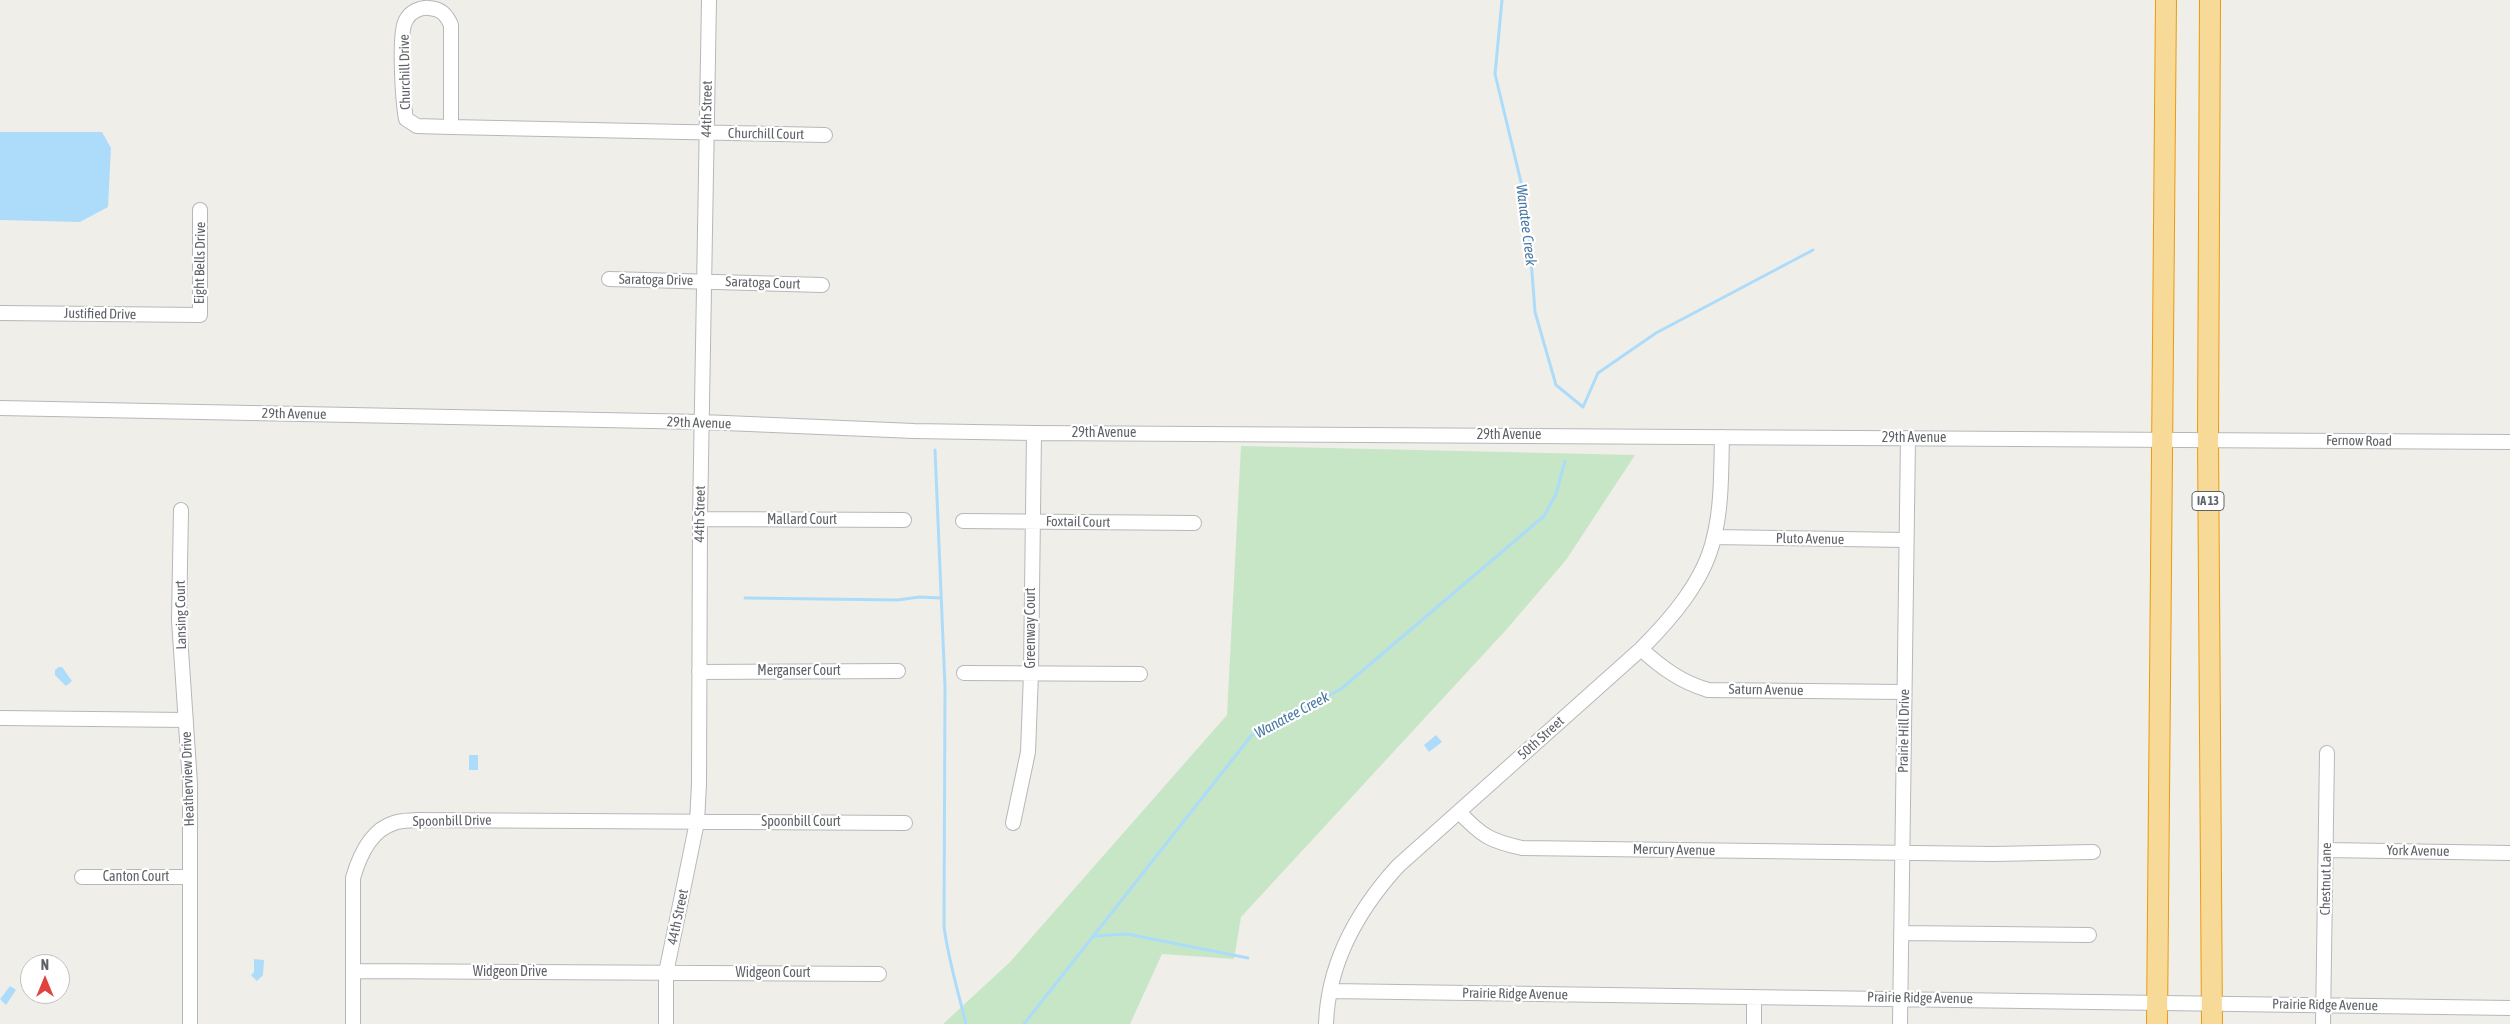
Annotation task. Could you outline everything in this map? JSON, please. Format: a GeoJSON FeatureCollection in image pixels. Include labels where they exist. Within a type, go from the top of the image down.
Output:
{"type":"FeatureCollection","features":[{"type":"Feature","properties":{"kind":"highway"},"geometry":{"type":"LineString","coordinates":[[2157,1024],[2166,0]]}},
{"type":"Feature","properties":{"kind":"highway","name":"IA 13"},"geometry":{"type":"LineString","coordinates":[[2210,0],[2208,439],[2212,1024]]}},
{"type":"Feature","properties":{"kind":"street","name":"44th Street"},"geometry":{"type":"LineString","coordinates":[[666,1024],[666,973],[697,822],[709,0]]}},
{"type":"Feature","properties":{"kind":"street","name":"Churchill Drive"},"geometry":{"type":"LineString","coordinates":[[451,127],[451,25],[446,15],[436,8],[425,7],[413,12],[409,16],[405,21],[403,33],[403,102],[406,120],[417,126],[451,127],[706,133]]}},
{"type":"Feature","properties":{"kind":"street","name":"Churchill Court"},"geometry":{"type":"LineString","coordinates":[[706,133],[825,135]]}},
{"type":"Feature","properties":{"kind":"street","name":"Eight Bells Drive"},"geometry":{"type":"LineString","coordinates":[[200,210],[200,315]]}},
{"type":"Feature","properties":{"kind":"street","name":"Saratoga Drive"},"geometry":{"type":"LineString","coordinates":[[609,279],[704,281]]}},
{"type":"Feature","properties":{"kind":"street","name":"Saratoga Court"},"geometry":{"type":"LineString","coordinates":[[704,281],[822,285]]}},
{"type":"Feature","properties":{"kind":"street","name":"Justified Drive"},"geometry":{"type":"LineString","coordinates":[[0,313],[200,315]]}},
{"type":"Feature","properties":{"kind":"street","name":"29th Avenue"},"geometry":{"type":"LineString","coordinates":[[0,408],[702,422],[914,431],[2208,439]]}},
{"type":"Feature","properties":{"kind":"street","name":"Greenway Court"},"geometry":{"type":"LineString","coordinates":[[1013,823],[1028,752],[1034,432]]}},
{"type":"Feature","properties":{"kind":"street","name":"50th Street"},"geometry":{"type":"LineString","coordinates":[[1326,1024],[1330,991],[1344,945],[1374,892],[1398,866],[1641,649],[1666,624],[1685,596],[1704,566],[1714,537],[1720,499],[1722,437]]}},
{"type":"Feature","properties":{"kind":"street","name":"Prairie Hill Drive"},"geometry":{"type":"LineString","coordinates":[[1900,1024],[1908,438]]}},
{"type":"Feature","properties":{"kind":"street","name":"Fernow Road"},"geometry":{"type":"LineString","coordinates":[[2208,439],[2510,442]]}},
{"type":"Feature","properties":{"kind":"street","name":"Lansing Court"},"geometry":{"type":"LineString","coordinates":[[181,510],[179,620],[186,720]]}},
{"type":"Feature","properties":{"kind":"street","name":"Mallard Court"},"geometry":{"type":"LineString","coordinates":[[700,519],[904,520]]}},
{"type":"Feature","properties":{"kind":"street","name":"Foxtail Court"},"geometry":{"type":"LineString","coordinates":[[963,520],[1194,523]]}},
{"type":"Feature","properties":{"kind":"street","name":"Pluto Avenue"},"geometry":{"type":"LineString","coordinates":[[1714,537],[1906,540]]}},
{"type":"Feature","properties":{"kind":"street","name":"Saturn Avenue"},"geometry":{"type":"LineString","coordinates":[[1641,649],[1662,668],[1687,684],[1708,690],[1904,692]]}},
{"type":"Feature","properties":{"kind":"street","name":"Merganser Court"},"geometry":{"type":"LineString","coordinates":[[700,672],[898,671]]}},
{"type":"Feature","properties":{"kind":"street"},"geometry":{"type":"LineString","coordinates":[[964,672],[1140,674]]}},
{"type":"Feature","properties":{"kind":"street","name":"Heatherview Drive"},"geometry":{"type":"LineString","coordinates":[[0,718],[186,720],[190,784],[190,1024]]}},
{"type":"Feature","properties":{"kind":"street","name":"Chestnut Lane"},"geometry":{"type":"LineString","coordinates":[[2323,1024],[2327,753]]}},
{"type":"Feature","properties":{"kind":"street","name":"Mercury Avenue"},"geometry":{"type":"LineString","coordinates":[[1459,812],[1475,829],[1493,841],[1522,848],[1993,854],[2093,852]]}},
{"type":"Feature","properties":{"kind":"street","name":"Spoonbill Drive"},"geometry":{"type":"LineString","coordinates":[[354,1024],[353,878],[359,855],[376,835],[394,823],[418,820],[697,822]]}},
{"type":"Feature","properties":{"kind":"street","name":"Spoonbill Court"},"geometry":{"type":"LineString","coordinates":[[697,822],[905,823]]}},
{"type":"Feature","properties":{"kind":"street","name":"York Avenue"},"geometry":{"type":"LineString","coordinates":[[2327,850],[2510,852]]}},
{"type":"Feature","properties":{"kind":"street","name":"Canton Court"},"geometry":{"type":"LineString","coordinates":[[82,877],[190,877]]}},
{"type":"Feature","properties":{"kind":"street"},"geometry":{"type":"LineString","coordinates":[[1901,933],[2089,936]]}},
{"type":"Feature","properties":{"kind":"street","name":"Widgeon Drive"},"geometry":{"type":"LineString","coordinates":[[354,971],[666,973]]}},
{"type":"Feature","properties":{"kind":"street","name":"Widgeon Court"},"geometry":{"type":"LineString","coordinates":[[666,973],[879,974]]}},
{"type":"Feature","properties":{"kind":"street","name":"Prairie Ridge Avenue"},"geometry":{"type":"LineString","coordinates":[[1330,991],[2510,1008]]}},
{"type":"Feature","properties":{"kind":"street"},"geometry":{"type":"LineString","coordinates":[[1754,997],[1754,1024]]}},
{"type":"Feature","properties":{"kind":"green space"},"geometry":{"type":"Polygon","coordinates":[[[1241,446],[1635,455],[1566,560],[1506,630],[1241,917],[1234,959],[1162,954],[1130,1024],[943,1024],[1010,962],[1227,715],[1241,446]]]}},
{"type":"Feature","properties":{"kind":"water"},"geometry":{"type":"Polygon","coordinates":[[[0,132],[102,132],[111,148],[108,207],[80,222],[0,220],[0,132]]]}},
{"type":"Feature","properties":{"kind":"water"},"geometry":{"type":"Polygon","coordinates":[[[62,667],[72,681],[66,686],[55,675],[55,670],[62,667]]]}},
{"type":"Feature","properties":{"kind":"water"},"geometry":{"type":"Polygon","coordinates":[[[1436,735],[1442,742],[1429,752],[1424,745],[1436,735]]]}},
{"type":"Feature","properties":{"kind":"water"},"geometry":{"type":"Polygon","coordinates":[[[469,755],[478,755],[478,770],[469,770],[469,755]]]}},
{"type":"Feature","properties":{"kind":"water"},"geometry":{"type":"Polygon","coordinates":[[[254,959],[264,960],[263,975],[257,981],[251,975],[254,972],[254,959]]]}},
{"type":"Feature","properties":{"kind":"water"},"geometry":{"type":"Polygon","coordinates":[[[10,986],[16,990],[6,1005],[0,999],[10,986]]]}},
{"type":"Feature","properties":{"kind":"waterway","name":"Wanatee Creek"},"geometry":{"type":"LineString","coordinates":[[1502,0],[1495,74],[1527,207],[1535,312],[1556,385],[1583,407],[1598,373],[1656,333],[1813,250]]}},
{"type":"Feature","properties":{"kind":"waterway"},"geometry":{"type":"LineString","coordinates":[[935,450],[945,687],[944,926],[966,1024]]}},
{"type":"Feature","properties":{"kind":"waterway","name":"Wanatee Creek"},"geometry":{"type":"LineString","coordinates":[[1024,1024],[1251,736],[1341,689],[1544,516],[1556,494],[1565,461]]}},
{"type":"Feature","properties":{"kind":"waterway"},"geometry":{"type":"LineString","coordinates":[[745,598],[898,600],[919,597],[941,598]]}},
{"type":"Feature","properties":{"kind":"waterway"},"geometry":{"type":"LineString","coordinates":[[1094,936],[1127,934],[1248,958]]}}]}
